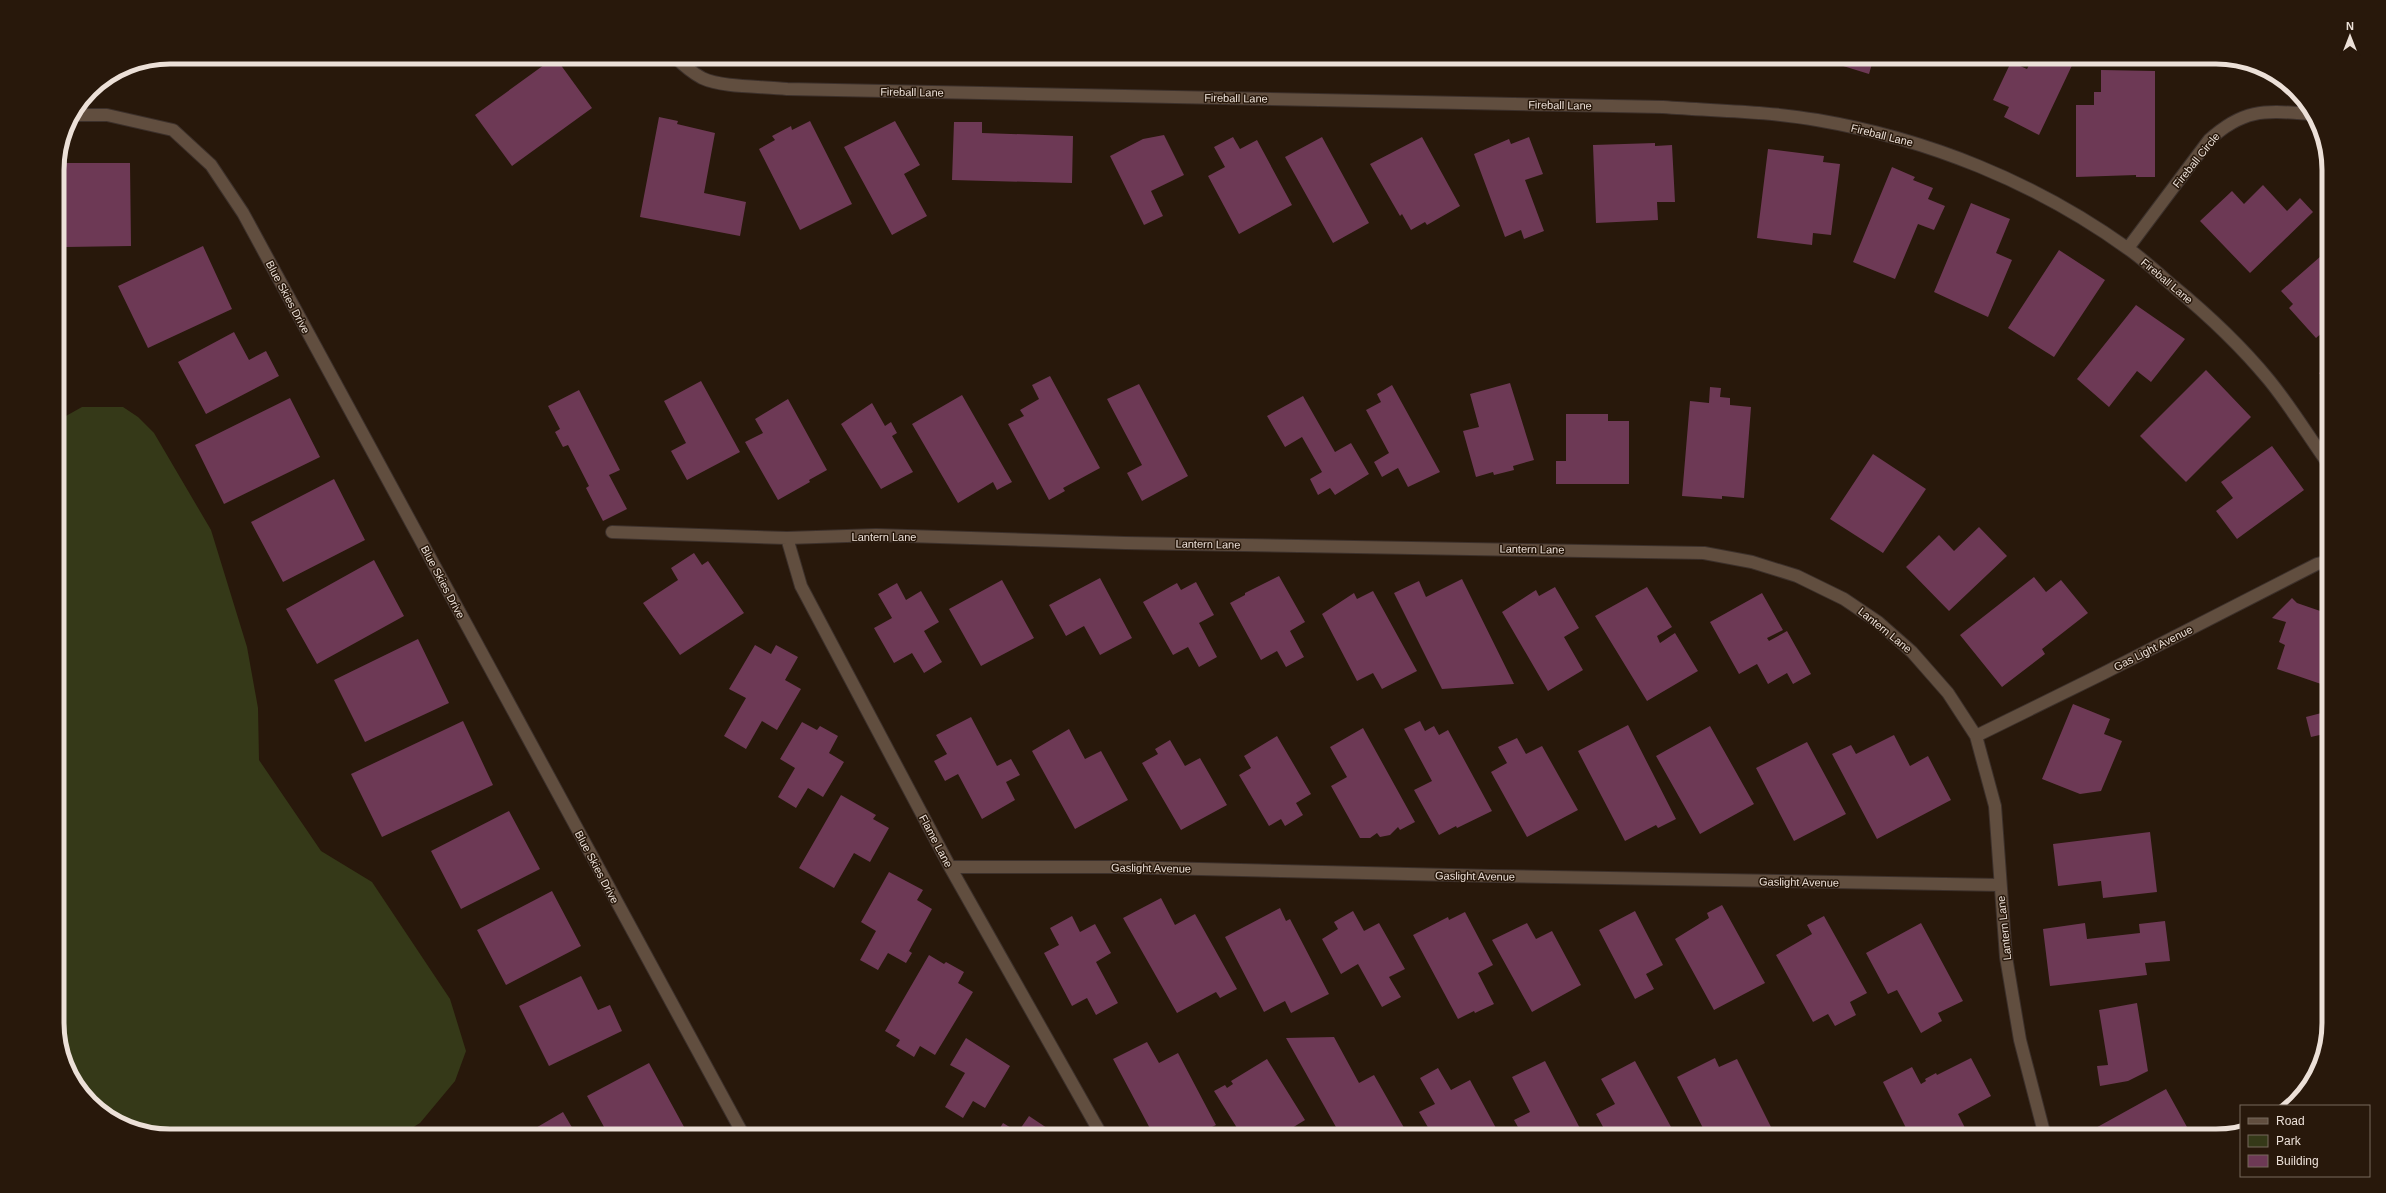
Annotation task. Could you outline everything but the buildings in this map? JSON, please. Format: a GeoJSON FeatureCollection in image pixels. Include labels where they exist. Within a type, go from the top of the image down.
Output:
{"type":"FeatureCollection","features":[{"type":"Feature","properties":{"kind":"street","name":"Fireball Lane"},"geometry":{"type":"LineString","coordinates":[[682,64],[690,71],[703,78],[717,82],[787,89],[1663,107],[1816,120],[1864,130],[1913,143],[1963,160],[2016,182],[2064,207],[2128,248],[2207,314],[2269,380],[2322,455]]}},
{"type":"Feature","properties":{"kind":"street","name":"Fireball Circle"},"geometry":{"type":"LineString","coordinates":[[2128,248],[2209,140],[2224,126],[2243,116],[2262,112],[2306,114]]}},
{"type":"Feature","properties":{"kind":"street","name":"Blue Skies Drive"},"geometry":{"type":"LineString","coordinates":[[80,115],[107,116],[173,130],[211,165],[243,213],[740,1129]]}},
{"type":"Feature","properties":{"kind":"street","name":"Lantern Lane"},"geometry":{"type":"LineString","coordinates":[[612,532],[787,538],[876,535],[1125,543],[1704,553],[1752,562],[1797,576],[1844,599],[1878,622],[1912,652],[1948,693],[1976,736],[1995,806],[2006,957],[2020,1040],[2043,1129]]}},
{"type":"Feature","properties":{"kind":"street","name":"Flame Lane"},"geometry":{"type":"LineString","coordinates":[[787,538],[800,586],[950,867],[1098,1129]]}},
{"type":"Feature","properties":{"kind":"street","name":"Gas Light Avenue"},"geometry":{"type":"LineString","coordinates":[[1976,736],[2322,563]]}},
{"type":"Feature","properties":{"kind":"street","name":"Gaslight Avenue"},"geometry":{"type":"LineString","coordinates":[[950,867],[1117,867],[1492,876],[2000,885]]}},
{"type":"Feature","properties":{"kind":"green space"},"geometry":{"type":"Polygon","coordinates":[[[82,407],[123,407],[138,417],[154,433],[211,530],[247,647],[258,708],[259,760],[321,851],[372,882],[450,999],[466,1051],[455,1081],[420,1123],[410,1129],[157,1128],[136,1123],[111,1111],[90,1093],[75,1070],[66,1043],[64,1029],[64,417],[82,407]]]}}]}
